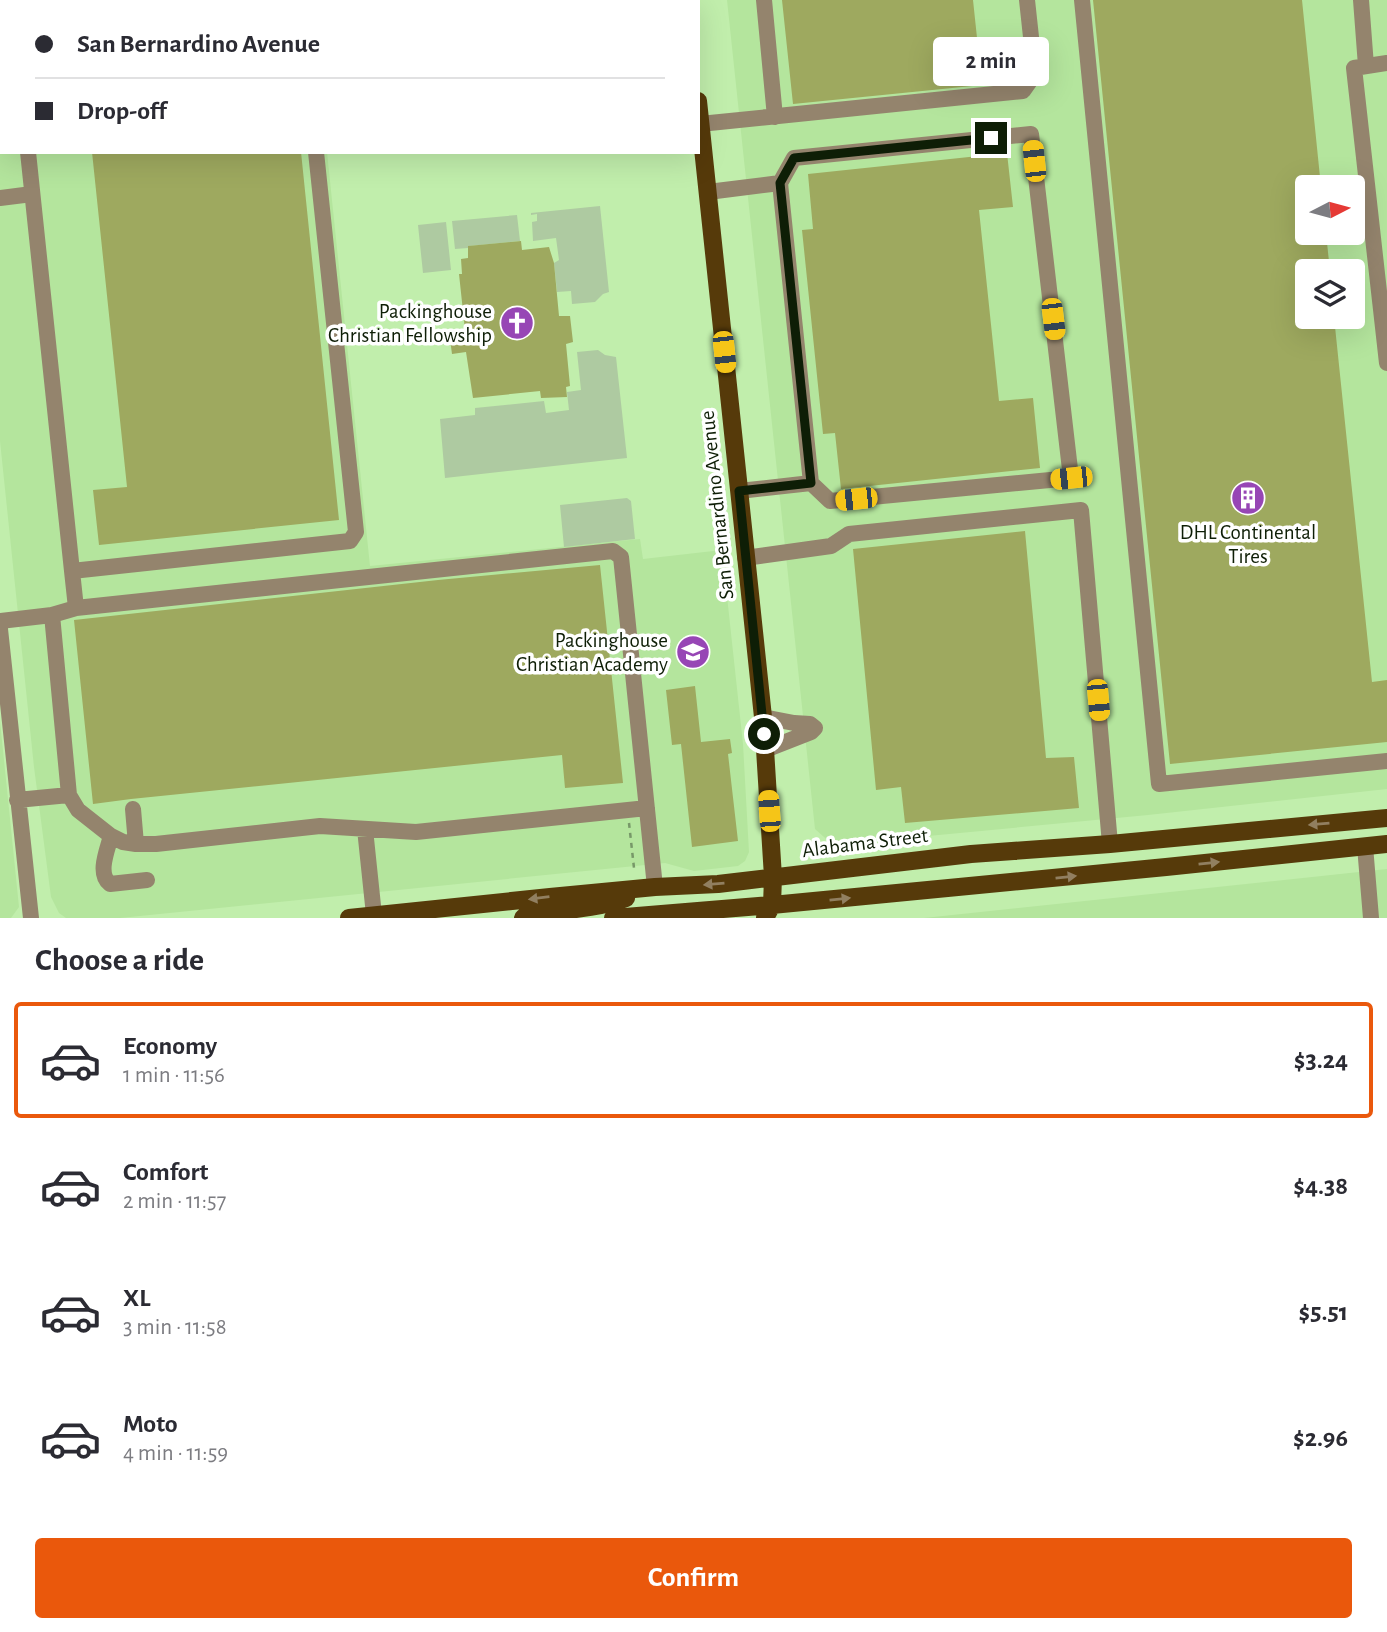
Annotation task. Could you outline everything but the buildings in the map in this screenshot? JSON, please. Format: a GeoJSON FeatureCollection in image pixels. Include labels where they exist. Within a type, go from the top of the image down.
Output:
{"type":"FeatureCollection","features":[{"type":"Feature","properties":{"kind":"main road","name":"San Bernardino Avenue"},"geometry":{"type":"LineString","coordinates":[[700,117],[763,717],[772,914]]}},
{"type":"Feature","properties":{"kind":"main road","name":"Alabama Street"},"geometry":{"type":"LineString","coordinates":[[349,918],[655,887],[718,884],[971,854],[1387,818]]}},
{"type":"Feature","properties":{"kind":"main road"},"geometry":{"type":"LineString","coordinates":[[624,918],[772,914],[1166,867],[1387,844]]}},
{"type":"Feature","properties":{"kind":"main road"},"geometry":{"type":"LineString","coordinates":[[523,918],[532,914],[614,902],[655,887]]}},
{"type":"Feature","properties":{"kind":"street"},"geometry":{"type":"LineString","coordinates":[[764,0],[775,117]]}},
{"type":"Feature","properties":{"kind":"street"},"geometry":{"type":"LineString","coordinates":[[701,124],[1023,91],[1035,74],[1027,0]]}},
{"type":"Feature","properties":{"kind":"street"},"geometry":{"type":"LineString","coordinates":[[1082,0],[1159,784],[1387,761]]}},
{"type":"Feature","properties":{"kind":"street"},"geometry":{"type":"LineString","coordinates":[[1361,0],[1366,66]]}},
{"type":"Feature","properties":{"kind":"street"},"geometry":{"type":"LineString","coordinates":[[1387,63],[1354,68],[1387,363]]}},
{"type":"Feature","properties":{"kind":"street"},"geometry":{"type":"LineString","coordinates":[[1031,134],[1071,478],[830,501],[811,483],[780,183],[794,158],[1031,134]]}},
{"type":"Feature","properties":{"kind":"street"},"geometry":{"type":"LineString","coordinates":[[28,154],[76,608]]}},
{"type":"Feature","properties":{"kind":"street"},"geometry":{"type":"LineString","coordinates":[[72,571],[351,541],[356,532],[316,154]]}},
{"type":"Feature","properties":{"kind":"street"},"geometry":{"type":"LineString","coordinates":[[708,192],[780,183]]}},
{"type":"Feature","properties":{"kind":"street"},"geometry":{"type":"LineString","coordinates":[[0,198],[32,194]]}},
{"type":"Feature","properties":{"kind":"street"},"geometry":{"type":"LineString","coordinates":[[739,491],[811,483]]}},
{"type":"Feature","properties":{"kind":"street"},"geometry":{"type":"LineString","coordinates":[[746,558],[831,546],[849,534],[1081,510],[1110,844]]}},
{"type":"Feature","properties":{"kind":"street"},"geometry":{"type":"LineString","coordinates":[[0,621],[52,615],[76,608],[613,551],[621,557],[655,887]]}},
{"type":"Feature","properties":{"kind":"street"},"geometry":{"type":"LineString","coordinates":[[52,615],[69,795],[78,810],[123,842],[156,844],[320,826],[416,832],[647,808]]}},
{"type":"Feature","properties":{"kind":"street"},"geometry":{"type":"LineString","coordinates":[[0,629],[11,792],[31,918]]}},
{"type":"Feature","properties":{"kind":"street"},"geometry":{"type":"LineString","coordinates":[[763,717],[810,724],[815,728],[765,750]]}},
{"type":"Feature","properties":{"kind":"street"},"geometry":{"type":"LineString","coordinates":[[11,792],[69,795]]}},
{"type":"Feature","properties":{"kind":"street"},"geometry":{"type":"LineString","coordinates":[[133,809],[136,844]]}},
{"type":"Feature","properties":{"kind":"street"},"geometry":{"type":"LineString","coordinates":[[365,829],[374,915]]}},
{"type":"Feature","properties":{"kind":"street"},"geometry":{"type":"LineString","coordinates":[[111,836],[103,871],[105,880],[110,884],[147,880]]}},
{"type":"Feature","properties":{"kind":"street"},"geometry":{"type":"LineString","coordinates":[[1365,846],[1371,918]]}},
{"type":"Feature","properties":{"kind":"shaded area"},"geometry":{"type":"Polygon","coordinates":[[[727,0],[1387,0],[1387,789],[833,845],[815,829],[727,0]]]}},
{"type":"Feature","properties":{"kind":"shaded area"},"geometry":{"type":"Polygon","coordinates":[[[0,154],[327,154],[370,566],[640,539],[643,559],[722,550],[743,744],[749,852],[745,861],[738,866],[694,871],[665,863],[120,918],[66,918],[59,913],[51,897],[34,767],[0,441],[0,154]]]}},
{"type":"Feature","properties":{"kind":"shaded area"},"geometry":{"type":"Polygon","coordinates":[[[600,206],[609,292],[595,302],[572,304],[571,291],[557,292],[554,263],[559,260],[556,238],[533,241],[532,222],[537,221],[537,214],[531,213],[600,206]]]}},
{"type":"Feature","properties":{"kind":"shaded area"},"geometry":{"type":"Polygon","coordinates":[[[517,215],[520,241],[455,249],[452,221],[517,215]]]}},
{"type":"Feature","properties":{"kind":"shaded area"},"geometry":{"type":"Polygon","coordinates":[[[446,222],[451,270],[423,273],[418,225],[446,222]]]}},
{"type":"Feature","properties":{"kind":"shaded area"},"geometry":{"type":"Polygon","coordinates":[[[598,350],[605,355],[616,357],[627,458],[445,478],[440,419],[475,415],[475,408],[544,401],[546,413],[569,410],[567,392],[581,390],[577,352],[598,350]]]}},
{"type":"Feature","properties":{"kind":"shaded area"},"geometry":{"type":"Polygon","coordinates":[[[627,498],[631,501],[635,539],[564,547],[560,505],[627,498]]]}},
{"type":"Feature","properties":{"kind":"shaded area"},"geometry":{"type":"Polygon","coordinates":[[[0,721],[19,907],[11,918],[0,918],[0,721]]]}},
{"type":"Feature","properties":{"kind":"shaded area"},"geometry":{"type":"Polygon","coordinates":[[[1387,869],[1387,918],[924,918],[1387,869]]]}},
{"type":"Feature","properties":{"kind":"place","name":"Packinghouse Christian Fellowship"},"geometry":{"type":"Point","coordinates":[517,323]}},
{"type":"Feature","properties":{"kind":"place","name":"DHL Continental Tires"},"geometry":{"type":"Point","coordinates":[1248,498]}},
{"type":"Feature","properties":{"kind":"place","name":"Packinghouse Christian Academy"},"geometry":{"type":"Point","coordinates":[693,652]}},
{"type":"Feature","properties":{"kind":"route"},"geometry":{"type":"LineString","coordinates":[[764,734],[739,491],[811,483],[780,183],[794,158],[991,138]]}}]}
